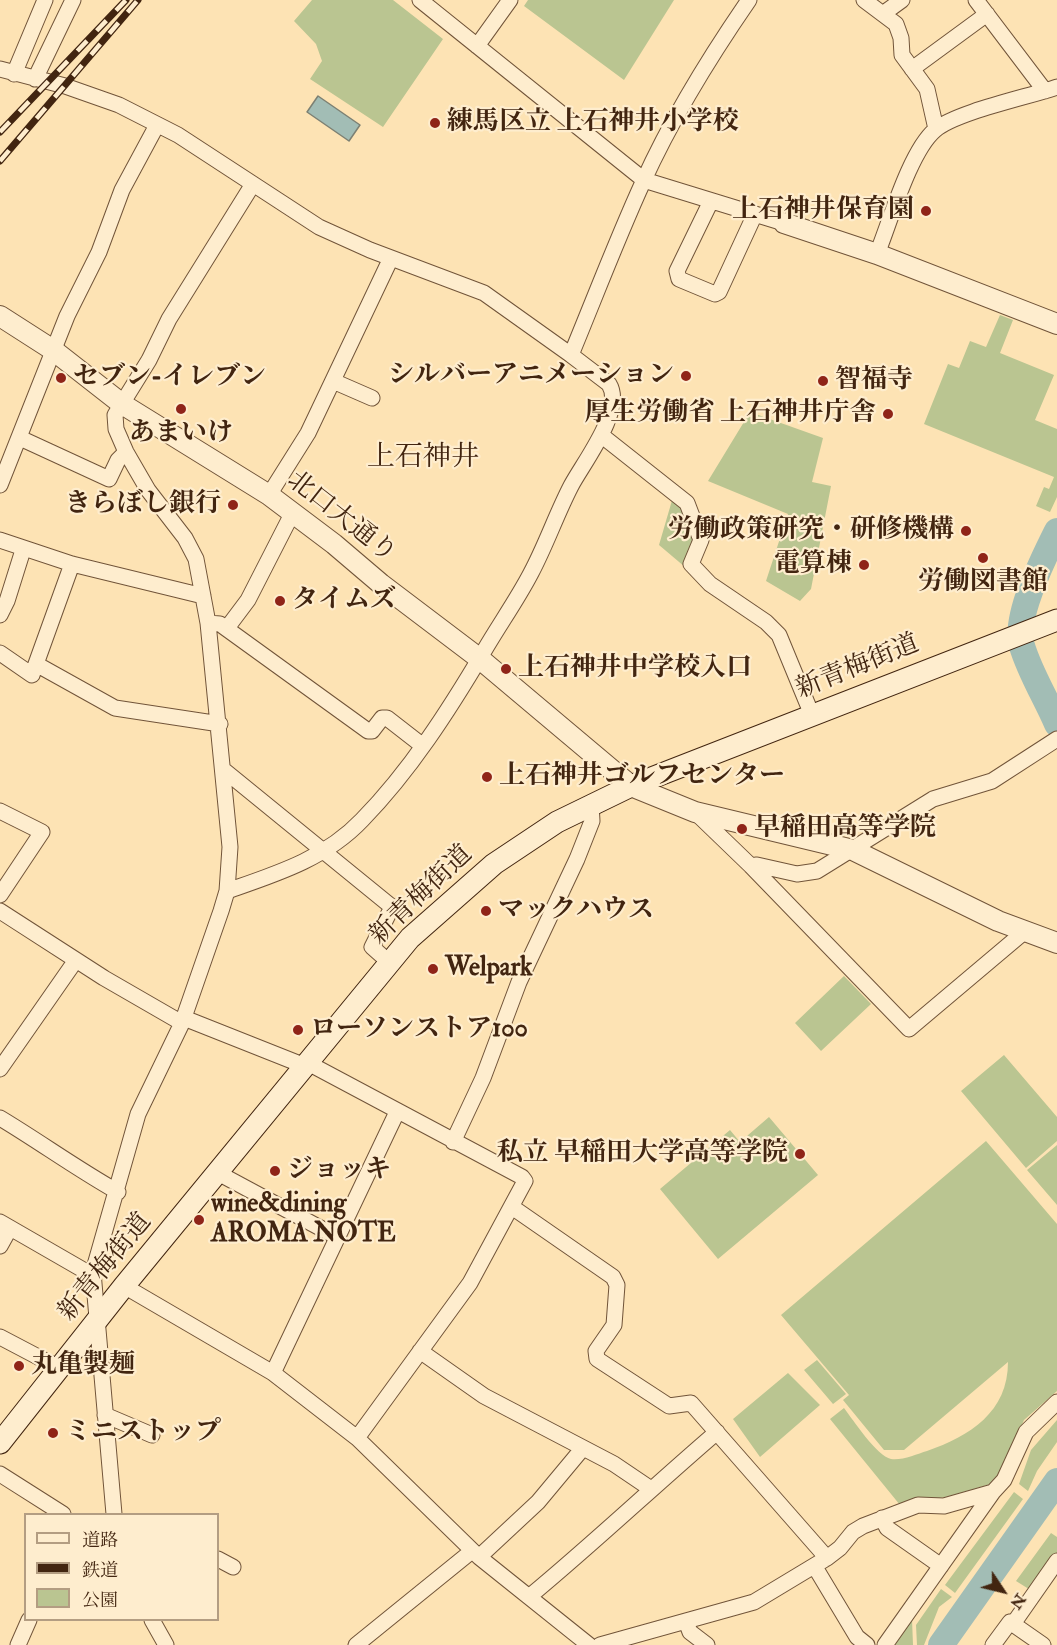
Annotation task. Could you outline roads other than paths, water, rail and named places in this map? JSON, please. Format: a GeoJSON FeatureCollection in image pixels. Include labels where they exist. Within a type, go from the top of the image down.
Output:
{"type":"FeatureCollection","features":[{"type":"Feature","properties":{"kind":"main road","name":"新青梅街道"},"geometry":{"type":"LineString","coordinates":[[0,1443],[61,1369],[124,1286],[417,931],[494,864],[557,822],[631,786],[1057,620]]}},
{"type":"Feature","properties":{"kind":"street"},"geometry":{"type":"LineString","coordinates":[[45,0],[7,71],[84,91],[119,105],[178,135],[319,227],[391,258],[484,293],[571,355],[612,388],[611,409],[601,435],[571,486],[531,574],[480,659],[423,746],[363,820],[323,853],[227,891]]}},
{"type":"Feature","properties":{"kind":"street"},"geometry":{"type":"LineString","coordinates":[[35,79],[73,0]]}},
{"type":"Feature","properties":{"kind":"street"},"geometry":{"type":"LineString","coordinates":[[420,0],[644,180],[877,254],[1057,324]]}},
{"type":"Feature","properties":{"kind":"street"},"geometry":{"type":"LineString","coordinates":[[477,46],[510,0]]}},
{"type":"Feature","properties":{"kind":"street"},"geometry":{"type":"LineString","coordinates":[[571,355],[644,180],[704,67],[749,0]]}},
{"type":"Feature","properties":{"kind":"street"},"geometry":{"type":"LineString","coordinates":[[864,0],[896,24],[902,38],[902,55],[927,89],[936,129]]}},
{"type":"Feature","properties":{"kind":"street"},"geometry":{"type":"LineString","coordinates":[[884,13],[902,0]]}},
{"type":"Feature","properties":{"kind":"street"},"geometry":{"type":"LineString","coordinates":[[877,254],[919,149],[936,129],[954,119],[1051,89],[976,0]]}},
{"type":"Feature","properties":{"kind":"street"},"geometry":{"type":"LineString","coordinates":[[912,69],[987,14]]}},
{"type":"Feature","properties":{"kind":"street"},"geometry":{"type":"LineString","coordinates":[[0,485],[53,350],[99,252],[122,190],[157,125]]}},
{"type":"Feature","properties":{"kind":"street"},"geometry":{"type":"LineString","coordinates":[[114,1513],[93,1272],[118,1191],[138,1114],[183,1020],[227,891],[230,847],[225,771],[208,623],[191,549],[148,490],[126,452],[115,422],[115,415],[149,360],[169,319],[253,184]]}},
{"type":"Feature","properties":{"kind":"street"},"geometry":{"type":"LineString","coordinates":[[711,201],[676,271],[679,279],[715,294],[719,292],[755,214]]}},
{"type":"Feature","properties":{"kind":"street"},"geometry":{"type":"LineString","coordinates":[[269,495],[308,433],[391,258]]}},
{"type":"Feature","properties":{"kind":"street","name":"北口大通り"},"geometry":{"type":"LineString","coordinates":[[0,316],[53,350],[122,404],[269,495],[292,512],[381,584],[480,659],[631,786],[695,812],[853,850],[1024,932],[1057,944]]}},
{"type":"Feature","properties":{"kind":"street"},"geometry":{"type":"LineString","coordinates":[[333,381],[372,398]]}},
{"type":"Feature","properties":{"kind":"street"},"geometry":{"type":"LineString","coordinates":[[601,435],[687,503],[700,540],[691,564],[710,584],[766,622],[778,635],[812,715]]}},
{"type":"Feature","properties":{"kind":"street"},"geometry":{"type":"LineString","coordinates":[[20,438],[109,479],[118,460],[126,452]]}},
{"type":"Feature","properties":{"kind":"street"},"geometry":{"type":"LineString","coordinates":[[226,628],[248,600],[292,512]]}},
{"type":"Feature","properties":{"kind":"street"},"geometry":{"type":"LineString","coordinates":[[0,540],[23,550],[72,564],[203,596]]}},
{"type":"Feature","properties":{"kind":"street"},"geometry":{"type":"LineString","coordinates":[[0,615],[7,601],[23,550]]}},
{"type":"Feature","properties":{"kind":"street"},"geometry":{"type":"LineString","coordinates":[[0,653],[32,675],[72,564]]}},
{"type":"Feature","properties":{"kind":"street"},"geometry":{"type":"LineString","coordinates":[[208,623],[220,624],[226,628],[368,731],[372,731],[382,718],[387,718],[423,746]]}},
{"type":"Feature","properties":{"kind":"street"},"geometry":{"type":"LineString","coordinates":[[36,664],[115,708],[220,724]]}},
{"type":"Feature","properties":{"kind":"street"},"geometry":{"type":"LineString","coordinates":[[752,866],[757,865],[797,874],[817,871],[933,799],[992,781],[1056,740]]}},
{"type":"Feature","properties":{"kind":"street"},"geometry":{"type":"LineString","coordinates":[[225,771],[392,907],[372,947],[390,963]]}},
{"type":"Feature","properties":{"kind":"street"},"geometry":{"type":"LineString","coordinates":[[453,1142],[483,1078],[519,982],[581,850],[592,821],[591,804]]}},
{"type":"Feature","properties":{"kind":"street"},"geometry":{"type":"LineString","coordinates":[[0,812],[42,832],[0,895]]}},
{"type":"Feature","properties":{"kind":"street"},"geometry":{"type":"LineString","coordinates":[[695,812],[752,866],[909,1029],[1024,932]]}},
{"type":"Feature","properties":{"kind":"street"},"geometry":{"type":"LineString","coordinates":[[0,911],[76,960],[183,1020],[307,1065],[522,1177],[525,1181],[470,1284],[357,1438]]}},
{"type":"Feature","properties":{"kind":"street"},"geometry":{"type":"LineString","coordinates":[[0,1069],[76,960]]}},
{"type":"Feature","properties":{"kind":"street"},"geometry":{"type":"LineString","coordinates":[[273,1373],[397,1112]]}},
{"type":"Feature","properties":{"kind":"street"},"geometry":{"type":"LineString","coordinates":[[0,1118],[47,1146],[80,1171],[118,1191]]}},
{"type":"Feature","properties":{"kind":"street"},"geometry":{"type":"LineString","coordinates":[[218,1173],[337,1237]]}},
{"type":"Feature","properties":{"kind":"street"},"geometry":{"type":"LineString","coordinates":[[512,1207],[613,1277],[617,1285],[614,1325],[596,1351],[597,1359],[669,1406],[691,1403],[821,1562],[857,1637],[867,1645]]}},
{"type":"Feature","properties":{"kind":"street"},"geometry":{"type":"LineString","coordinates":[[0,1246],[5,1225],[85,1271],[93,1272]]}},
{"type":"Feature","properties":{"kind":"street"},"geometry":{"type":"LineString","coordinates":[[124,1286],[273,1373],[357,1438],[476,1554],[589,1645]]}},
{"type":"Feature","properties":{"kind":"street"},"geometry":{"type":"LineString","coordinates":[[0,1337],[61,1369]]}},
{"type":"Feature","properties":{"kind":"street"},"geometry":{"type":"LineString","coordinates":[[420,1351],[484,1396],[632,1475],[651,1489]]}},
{"type":"Feature","properties":{"kind":"street"},"geometry":{"type":"LineString","coordinates":[[885,1645],[993,1492],[1004,1480],[1026,1432],[1057,1402]]}},
{"type":"Feature","properties":{"kind":"street"},"geometry":{"type":"LineString","coordinates":[[105,1415],[152,1435]]}},
{"type":"Feature","properties":{"kind":"street"},"geometry":{"type":"LineString","coordinates":[[530,1596],[600,1539],[651,1489],[717,1432]]}},
{"type":"Feature","properties":{"kind":"street"},"geometry":{"type":"LineString","coordinates":[[357,1645],[476,1554],[538,1502],[583,1448]]}},
{"type":"Feature","properties":{"kind":"street"},"geometry":{"type":"LineString","coordinates":[[0,1474],[60,1513]]}},
{"type":"Feature","properties":{"kind":"street"},"geometry":{"type":"LineString","coordinates":[[600,1645],[754,1602],[821,1562],[840,1548],[853,1532],[882,1518],[918,1505],[944,1506],[993,1492]]}},
{"type":"Feature","properties":{"kind":"street"},"geometry":{"type":"LineString","coordinates":[[882,1518],[887,1528],[941,1566]]}},
{"type":"Feature","properties":{"kind":"street"},"geometry":{"type":"LineString","coordinates":[[219,1560],[233,1567]]}},
{"type":"Feature","properties":{"kind":"street"},"geometry":{"type":"LineString","coordinates":[[1013,1624],[1057,1561]]}},
{"type":"Feature","properties":{"kind":"street"},"geometry":{"type":"LineString","coordinates":[[18,1645],[29,1621]]}},
{"type":"Feature","properties":{"kind":"street"},"geometry":{"type":"LineString","coordinates":[[153,1621],[166,1645]]}},
{"type":"Feature","properties":{"kind":"street"},"geometry":{"type":"LineString","coordinates":[[686,1622],[690,1632],[707,1645]]}},
{"type":"Feature","properties":{"kind":"street"},"geometry":{"type":"LineString","coordinates":[[993,1645],[1010,1622],[1043,1645]]}},
{"type":"Feature","properties":{"kind":"water"},"geometry":{"type":"Polygon","coordinates":[[[318,96],[360,125],[349,141],[307,112],[318,96]]]}},
{"type":"Feature","properties":{"kind":"waterway"},"geometry":{"type":"LineString","coordinates":[[1057,531],[1031,588],[1020,634],[1029,666],[1057,724]]}},
{"type":"Feature","properties":{"kind":"waterway"},"geometry":{"type":"LineString","coordinates":[[941,1645],[1057,1481]]}},
{"type":"Feature","properties":{"kind":"railway"},"geometry":{"type":"LineString","coordinates":[[0,132],[126,0]]}},
{"type":"Feature","properties":{"kind":"railway"},"geometry":{"type":"LineString","coordinates":[[0,161],[138,0]]}},
{"type":"Feature","properties":{"kind":"place","name":"練馬区立 上石神井小学校"},"geometry":{"type":"Point","coordinates":[435,123]}},
{"type":"Feature","properties":{"kind":"place","name":"上石神井保育園"},"geometry":{"type":"Point","coordinates":[926,211]}},
{"type":"Feature","properties":{"kind":"place","name":"シルバーアニメーション"},"geometry":{"type":"Point","coordinates":[686,376]}},
{"type":"Feature","properties":{"kind":"place","name":"セブン-イレブン"},"geometry":{"type":"Point","coordinates":[61,378]}},
{"type":"Feature","properties":{"kind":"place","name":"智福寺"},"geometry":{"type":"Point","coordinates":[823,381]}},
{"type":"Feature","properties":{"kind":"place","name":"あまいけ"},"geometry":{"type":"Point","coordinates":[181,409]}},
{"type":"Feature","properties":{"kind":"place","name":"厚生労働省 上石神井庁舎"},"geometry":{"type":"Point","coordinates":[888,414]}},
{"type":"Feature","properties":{"kind":"place","name":"きらぼし銀行"},"geometry":{"type":"Point","coordinates":[233,505]}},
{"type":"Feature","properties":{"kind":"place","name":"労働政策研究・研修機構"},"geometry":{"type":"Point","coordinates":[966,531]}},
{"type":"Feature","properties":{"kind":"place","name":"労働図書館"},"geometry":{"type":"Point","coordinates":[983,558]}},
{"type":"Feature","properties":{"kind":"place","name":"電算棟"},"geometry":{"type":"Point","coordinates":[864,565]}},
{"type":"Feature","properties":{"kind":"place","name":"タイムズ"},"geometry":{"type":"Point","coordinates":[280,601]}},
{"type":"Feature","properties":{"kind":"place","name":"上石神井中学校入口"},"geometry":{"type":"Point","coordinates":[506,669]}},
{"type":"Feature","properties":{"kind":"place","name":"上石神井ゴルフセンター"},"geometry":{"type":"Point","coordinates":[487,777]}},
{"type":"Feature","properties":{"kind":"place","name":"早稲田高等学院"},"geometry":{"type":"Point","coordinates":[742,829]}},
{"type":"Feature","properties":{"kind":"place","name":"マックハウス"},"geometry":{"type":"Point","coordinates":[486,911]}},
{"type":"Feature","properties":{"kind":"place","name":"Welpark"},"geometry":{"type":"Point","coordinates":[433,969]}},
{"type":"Feature","properties":{"kind":"place","name":"ローソンストア100"},"geometry":{"type":"Point","coordinates":[298,1030]}},
{"type":"Feature","properties":{"kind":"place","name":"私立 早稲田大学高等学院"},"geometry":{"type":"Point","coordinates":[800,1154]}},
{"type":"Feature","properties":{"kind":"place","name":"ジョッキ"},"geometry":{"type":"Point","coordinates":[275,1171]}},
{"type":"Feature","properties":{"kind":"place","name":"wine&dining AROMA NOTE"},"geometry":{"type":"Point","coordinates":[199,1220]}},
{"type":"Feature","properties":{"kind":"place","name":"丸亀製麺"},"geometry":{"type":"Point","coordinates":[19,1366]}},
{"type":"Feature","properties":{"kind":"place","name":"ミニストップ"},"geometry":{"type":"Point","coordinates":[53,1433]}},
{"type":"Feature","properties":{"kind":"district","name":"上石神井"},"geometry":{"type":"Point","coordinates":[423,459]}}]}
